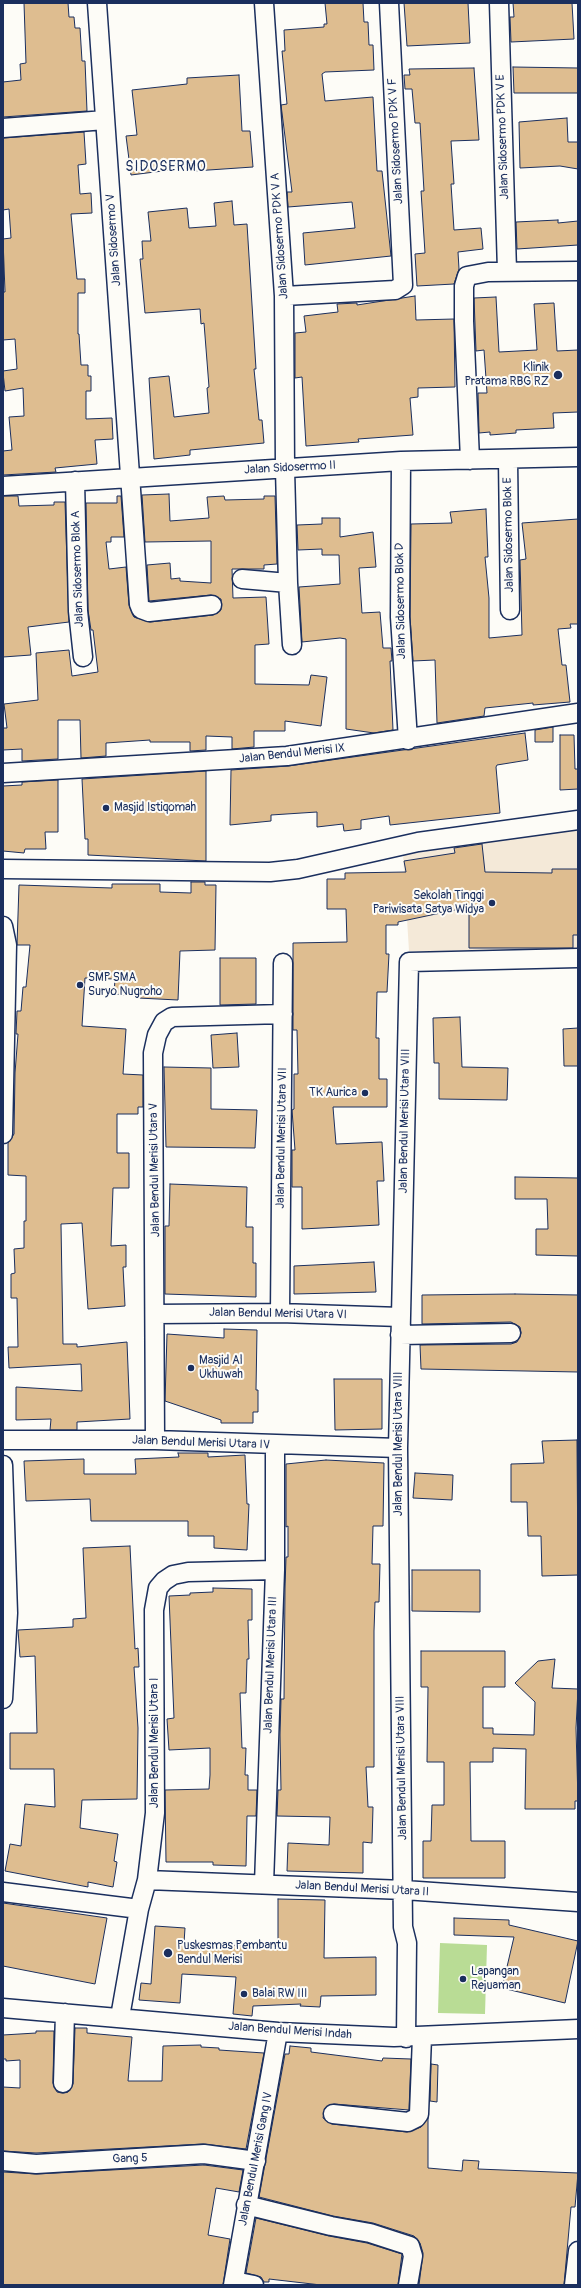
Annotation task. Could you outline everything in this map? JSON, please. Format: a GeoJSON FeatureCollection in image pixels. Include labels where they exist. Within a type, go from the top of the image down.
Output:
{"type":"FeatureCollection","features":[{"type":"Feature","properties":{"kind":"street","name":"Jalan Sidosermo V"},"geometry":{"type":"LineString","coordinates":[[97,3],[140,607],[143,611],[149,612],[212,605]]}},
{"type":"Feature","properties":{"kind":"street","name":"Jalan Sidosermo PDK V A"},"geometry":{"type":"LineString","coordinates":[[264,3],[284,296],[284,469],[292,645]]}},
{"type":"Feature","properties":{"kind":"street","name":"Jalan Sidosermo PDK V F"},"geometry":{"type":"LineString","coordinates":[[284,296],[395,290],[402,287],[404,279],[389,3]]}},
{"type":"Feature","properties":{"kind":"street","name":"Jalan Sidosermo PDK V E"},"geometry":{"type":"LineString","coordinates":[[499,3],[507,271]]}},
{"type":"Feature","properties":{"kind":"street"},"geometry":{"type":"LineString","coordinates":[[3,128],[106,120]]}},
{"type":"Feature","properties":{"kind":"street"},"geometry":{"type":"LineString","coordinates":[[470,460],[464,286],[468,275],[507,271],[578,270]]}},
{"type":"Feature","properties":{"kind":"street","name":"Jalan Sidosermo II"},"geometry":{"type":"LineString","coordinates":[[3,486],[401,461],[508,460],[578,457]]}},
{"type":"Feature","properties":{"kind":"street","name":"Jalan Sidosermo Blok E"},"geometry":{"type":"LineString","coordinates":[[508,460],[510,610]]}},
{"type":"Feature","properties":{"kind":"street","name":"Jalan Sidosermo Blok D"},"geometry":{"type":"LineString","coordinates":[[401,461],[400,617],[408,740]]}},
{"type":"Feature","properties":{"kind":"street","name":"Jalan Sidosermo Blok A"},"geometry":{"type":"LineString","coordinates":[[75,482],[78,611],[83,657]]}},
{"type":"Feature","properties":{"kind":"street"},"geometry":{"type":"LineString","coordinates":[[242,579],[288,582]]}},
{"type":"Feature","properties":{"kind":"street","name":"Jalan Bendul Merisi IX"},"geometry":{"type":"LineString","coordinates":[[3,773],[288,756],[408,740],[578,713]]}},
{"type":"Feature","properties":{"kind":"street"},"geometry":{"type":"LineString","coordinates":[[3,869],[270,872],[298,869],[418,842],[578,820]]}},
{"type":"Feature","properties":{"kind":"street"},"geometry":{"type":"LineString","coordinates":[[3,926],[7,945],[3,1134]]}},
{"type":"Feature","properties":{"kind":"street","name":"Jalan Bendul Merisi Utara VIII"},"geometry":{"type":"LineString","coordinates":[[333,2114],[408,2122],[416,2118],[419,2114],[407,2037],[396,1944],[403,1927],[404,1890],[398,1448],[409,962],[578,958]]}},
{"type":"Feature","properties":{"kind":"street","name":"Jalan Bendul Merisi Utara VII"},"geometry":{"type":"LineString","coordinates":[[280,1313],[284,963]]}},
{"type":"Feature","properties":{"kind":"street","name":"Jalan Bendul Merisi Utara V"},"geometry":{"type":"LineString","coordinates":[[155,1440],[156,1314],[153,1052],[157,1035],[164,1022],[172,1017],[283,1014]]}},
{"type":"Feature","properties":{"kind":"street","name":"Jalan Bendul Merisi Utara VI"},"geometry":{"type":"LineString","coordinates":[[156,1314],[280,1313],[400,1317]]}},
{"type":"Feature","properties":{"kind":"street"},"geometry":{"type":"LineString","coordinates":[[400,1335],[511,1333]]}},
{"type":"Feature","properties":{"kind":"street","name":"Jalan Bendul Merisi Utara IV"},"geometry":{"type":"LineString","coordinates":[[3,1440],[155,1440],[398,1448]]}},
{"type":"Feature","properties":{"kind":"street","name":"Jalan Bendul Merisi Utara III"},"geometry":{"type":"LineString","coordinates":[[264,1884],[275,1570],[275,1445]]}},
{"type":"Feature","properties":{"kind":"street"},"geometry":{"type":"LineString","coordinates":[[3,1465],[5,1613],[3,1699]]}},
{"type":"Feature","properties":{"kind":"street","name":"Jalan Bendul Merisi Utara I"},"geometry":{"type":"LineString","coordinates":[[120,2017],[139,1909],[147,1880],[155,1813],[154,1610],[158,1588],[164,1580],[173,1575],[188,1572],[275,1570]]}},
{"type":"Feature","properties":{"kind":"street","name":"Jalan Bendul Merisi Utara II"},"geometry":{"type":"LineString","coordinates":[[147,1880],[404,1890],[578,1902]]}},
{"type":"Feature","properties":{"kind":"street"},"geometry":{"type":"LineString","coordinates":[[3,1892],[139,1909]]}},
{"type":"Feature","properties":{"kind":"street","name":"Jalan Bendul Merisi Indah"},"geometry":{"type":"LineString","coordinates":[[3,2008],[120,2017],[278,2032],[407,2037],[578,2029]]}},
{"type":"Feature","properties":{"kind":"street"},"geometry":{"type":"LineString","coordinates":[[63,2083],[65,2013]]}},
{"type":"Feature","properties":{"kind":"street","name":"Jalan Bendul Merisi Gang IV"},"geometry":{"type":"LineString","coordinates":[[233,2283],[278,2032]]}},
{"type":"Feature","properties":{"kind":"street","name":"Gang 5"},"geometry":{"type":"LineString","coordinates":[[3,2161],[36,2164],[204,2154],[256,2161]]}},
{"type":"Feature","properties":{"kind":"street"},"geometry":{"type":"LineString","coordinates":[[246,2206],[331,2226],[370,2233],[410,2246],[413,2256],[408,2285]]}},
{"type":"Feature","properties":{"kind":"street"},"geometry":{"type":"LineString","coordinates":[[574,2285],[578,2251]]}},
{"type":"Feature","properties":{"kind":"street"},"geometry":{"type":"LineString","coordinates":[[233,2283],[254,2285]]}},
{"type":"Feature","properties":{"kind":"shaded area","name":"Sekolah Tinggi Pariwisata Satya Widya"},"geometry":{"type":"Polygon","coordinates":[[[578,820],[578,953],[409,951],[403,855],[578,820]]]}},
{"type":"Feature","properties":{"kind":"green space","name":"Lapangan Rejuaman"},"geometry":{"type":"Polygon","coordinates":[[[440,1943],[487,1945],[485,2014],[438,2013],[440,1943]]]}},
{"type":"Feature","properties":{"kind":"building"},"geometry":{"type":"Polygon","coordinates":[[[24,3],[68,3],[69,17],[74,17],[75,28],[80,28],[82,61],[85,61],[87,111],[3,117],[3,82],[21,80],[20,64],[26,63],[24,3]]]}},
{"type":"Feature","properties":{"kind":"building"},"geometry":{"type":"Polygon","coordinates":[[[325,3],[363,3],[364,22],[368,22],[369,45],[373,45],[374,70],[325,72],[322,74],[325,101],[373,97],[377,171],[382,171],[391,256],[305,265],[303,233],[355,228],[352,202],[288,207],[287,192],[292,192],[281,105],[287,104],[282,51],[285,51],[284,30],[324,27],[324,24],[327,24],[325,3]]]}},
{"type":"Feature","properties":{"kind":"building"},"geometry":{"type":"Polygon","coordinates":[[[404,3],[468,3],[470,43],[407,46],[404,3]]]}},
{"type":"Feature","properties":{"kind":"building"},"geometry":{"type":"Polygon","coordinates":[[[513,3],[572,3],[574,39],[511,42],[510,17],[514,17],[513,3]]]}},
{"type":"Feature","properties":{"kind":"building"},"geometry":{"type":"Polygon","coordinates":[[[513,67],[578,68],[578,93],[514,93],[513,67]]]}},
{"type":"Feature","properties":{"kind":"building"},"geometry":{"type":"Polygon","coordinates":[[[474,68],[479,140],[451,141],[454,184],[451,184],[454,230],[481,228],[483,249],[458,252],[459,269],[454,284],[417,286],[415,254],[425,253],[421,191],[424,191],[420,123],[415,123],[412,89],[405,89],[404,75],[410,75],[409,69],[474,68]]]}},
{"type":"Feature","properties":{"kind":"building"},"geometry":{"type":"Polygon","coordinates":[[[239,75],[242,131],[250,131],[253,167],[194,171],[194,167],[131,175],[126,136],[137,135],[132,90],[187,84],[187,78],[239,75]]]}},
{"type":"Feature","properties":{"kind":"building"},"geometry":{"type":"Polygon","coordinates":[[[567,118],[568,142],[578,142],[578,169],[560,166],[520,168],[519,122],[567,118]]]}},
{"type":"Feature","properties":{"kind":"building"},"geometry":{"type":"Polygon","coordinates":[[[84,132],[86,164],[78,165],[80,194],[91,193],[92,213],[71,214],[77,279],[85,279],[85,293],[78,293],[78,334],[81,365],[88,365],[88,376],[91,376],[91,391],[86,391],[86,419],[112,418],[113,439],[95,440],[97,464],[55,468],[56,472],[3,475],[3,451],[12,450],[9,417],[24,416],[23,388],[5,391],[3,373],[3,371],[17,369],[15,339],[3,340],[3,292],[5,292],[3,239],[11,238],[9,209],[3,210],[3,138],[84,132]]]}},
{"type":"Feature","properties":{"kind":"building"},"geometry":{"type":"Polygon","coordinates":[[[232,201],[234,225],[247,224],[256,369],[254,369],[259,420],[262,420],[264,443],[190,450],[190,455],[154,459],[149,378],[169,376],[174,417],[209,413],[207,388],[209,387],[204,323],[201,324],[200,309],[145,313],[140,259],[143,259],[142,241],[151,241],[148,212],[187,208],[189,228],[216,226],[214,203],[232,201]]]}},
{"type":"Feature","properties":{"kind":"building"},"geometry":{"type":"Polygon","coordinates":[[[558,220],[558,223],[578,221],[578,245],[517,249],[516,222],[558,220]]]}},
{"type":"Feature","properties":{"kind":"building"},"geometry":{"type":"Polygon","coordinates":[[[415,296],[416,320],[454,319],[455,387],[418,388],[418,397],[410,398],[413,435],[358,439],[359,442],[306,446],[302,377],[295,378],[295,333],[306,332],[304,316],[338,312],[337,304],[357,303],[357,305],[415,296]]]}},
{"type":"Feature","properties":{"kind":"building"},"geometry":{"type":"Polygon","coordinates":[[[496,297],[499,352],[537,350],[534,304],[554,303],[557,351],[578,350],[578,412],[553,413],[554,428],[516,430],[516,433],[490,435],[490,432],[479,433],[478,393],[487,393],[484,350],[476,351],[474,298],[496,297]]]}},
{"type":"Feature","properties":{"kind":"building"},"geometry":{"type":"Polygon","coordinates":[[[169,494],[170,521],[209,518],[207,497],[224,496],[225,500],[264,499],[264,496],[275,496],[277,564],[264,565],[264,569],[232,569],[233,598],[266,597],[269,644],[255,645],[255,684],[309,685],[311,675],[327,677],[321,726],[285,721],[285,731],[254,731],[254,747],[232,749],[232,737],[206,736],[206,750],[190,751],[190,742],[150,742],[150,740],[106,743],[106,756],[81,758],[80,720],[58,720],[58,759],[22,761],[22,749],[3,750],[3,728],[7,728],[4,704],[38,700],[36,653],[69,650],[72,676],[98,672],[93,630],[91,630],[88,610],[86,503],[117,503],[117,496],[121,496],[124,537],[111,537],[111,542],[106,542],[109,569],[126,567],[129,605],[134,617],[150,622],[213,615],[221,610],[221,599],[211,595],[149,601],[147,565],[170,563],[171,579],[180,578],[180,581],[211,583],[211,541],[145,542],[142,495],[169,494]]]}},
{"type":"Feature","properties":{"kind":"building"},"geometry":{"type":"Polygon","coordinates":[[[3,496],[18,496],[19,506],[54,505],[54,502],[65,502],[69,622],[28,627],[31,655],[3,657],[3,496]]]}},
{"type":"Feature","properties":{"kind":"building"},"geometry":{"type":"Polygon","coordinates":[[[486,509],[488,557],[485,557],[489,598],[489,638],[522,635],[520,560],[526,559],[522,523],[578,519],[578,624],[570,624],[571,628],[558,629],[562,665],[566,665],[570,702],[533,705],[533,703],[485,708],[484,716],[437,723],[435,660],[413,661],[410,617],[411,524],[452,523],[450,512],[486,509]]]}},
{"type":"Feature","properties":{"kind":"building"},"geometry":{"type":"Polygon","coordinates":[[[322,518],[340,518],[340,537],[373,532],[376,567],[359,568],[362,613],[380,612],[383,648],[391,648],[392,661],[390,661],[393,730],[374,733],[346,729],[346,639],[340,638],[302,642],[299,587],[340,584],[339,555],[322,555],[322,549],[298,550],[297,525],[322,524],[322,518]]]}},
{"type":"Feature","properties":{"kind":"building"},"geometry":{"type":"Polygon","coordinates":[[[553,727],[553,742],[535,742],[535,730],[553,727]]]}},
{"type":"Feature","properties":{"kind":"building"},"geometry":{"type":"Polygon","coordinates":[[[525,733],[528,760],[497,765],[496,767],[500,813],[390,825],[389,816],[361,820],[361,829],[344,831],[343,824],[317,827],[317,812],[271,815],[271,821],[230,825],[231,770],[288,766],[525,733]]]}},
{"type":"Feature","properties":{"kind":"building"},"geometry":{"type":"Polygon","coordinates":[[[560,735],[574,735],[575,769],[578,769],[578,789],[560,790],[560,735]]]}},
{"type":"Feature","properties":{"kind":"building"},"geometry":{"type":"Polygon","coordinates":[[[206,771],[206,861],[88,855],[88,839],[85,839],[82,779],[206,771]]]}},
{"type":"Feature","properties":{"kind":"building"},"geometry":{"type":"Polygon","coordinates":[[[58,780],[58,832],[45,832],[46,849],[25,849],[24,853],[3,851],[3,786],[22,785],[22,782],[58,780]]]}},
{"type":"Feature","properties":{"kind":"building"},"geometry":{"type":"Polygon","coordinates":[[[482,844],[485,872],[552,873],[552,869],[578,869],[578,935],[573,935],[573,948],[469,948],[469,907],[398,922],[398,925],[386,925],[386,954],[389,954],[387,992],[377,992],[376,1038],[379,1038],[379,1079],[387,1079],[387,1107],[333,1107],[336,1144],[382,1142],[384,1181],[377,1181],[379,1225],[302,1229],[302,1187],[292,1187],[292,1150],[295,1150],[292,1110],[294,1109],[294,1074],[298,1074],[297,1030],[293,1030],[293,943],[347,942],[346,909],[327,909],[327,879],[345,879],[345,873],[406,872],[404,861],[455,853],[454,848],[482,844]]]}},
{"type":"Feature","properties":{"kind":"building"},"geometry":{"type":"Polygon","coordinates":[[[191,882],[205,882],[205,885],[216,885],[215,950],[180,951],[178,1000],[138,998],[138,996],[114,994],[115,979],[85,978],[82,1026],[126,1029],[123,1074],[143,1075],[143,1107],[138,1107],[138,1114],[117,1114],[117,1153],[129,1153],[129,1188],[113,1188],[111,1246],[126,1245],[126,1267],[123,1267],[125,1306],[88,1309],[82,1223],[61,1224],[63,1344],[77,1344],[77,1347],[127,1342],[130,1419],[77,1422],[77,1430],[50,1430],[51,1419],[16,1420],[16,1387],[82,1391],[81,1364],[9,1368],[8,1347],[18,1347],[17,1298],[11,1298],[11,1274],[15,1273],[14,1249],[24,1248],[24,1221],[26,1221],[26,1176],[8,1175],[8,1143],[14,1134],[15,1073],[18,1034],[16,1034],[17,1011],[21,1011],[23,987],[26,987],[30,945],[17,945],[19,885],[112,888],[112,884],[160,884],[160,892],[191,893],[191,882]]]}},
{"type":"Feature","properties":{"kind":"building"},"geometry":{"type":"Polygon","coordinates":[[[220,958],[256,958],[256,1004],[220,1005],[220,958]]]}},
{"type":"Feature","properties":{"kind":"building"},"geometry":{"type":"Polygon","coordinates":[[[460,1017],[462,1067],[508,1068],[507,1100],[439,1099],[439,1063],[434,1063],[433,1018],[460,1017]]]}},
{"type":"Feature","properties":{"kind":"building"},"geometry":{"type":"Polygon","coordinates":[[[578,1028],[578,1066],[564,1066],[563,1029],[578,1028]]]}},
{"type":"Feature","properties":{"kind":"building"},"geometry":{"type":"Polygon","coordinates":[[[237,1033],[239,1067],[213,1068],[211,1035],[237,1033]]]}},
{"type":"Feature","properties":{"kind":"building"},"geometry":{"type":"Polygon","coordinates":[[[164,1067],[211,1068],[211,1109],[257,1110],[255,1148],[166,1147],[164,1067]]]}},
{"type":"Feature","properties":{"kind":"building"},"geometry":{"type":"Polygon","coordinates":[[[515,1177],[578,1178],[578,1256],[536,1255],[536,1229],[548,1229],[547,1199],[515,1199],[515,1177]]]}},
{"type":"Feature","properties":{"kind":"building"},"geometry":{"type":"Polygon","coordinates":[[[170,1184],[247,1187],[246,1227],[253,1227],[253,1263],[256,1263],[256,1297],[165,1294],[165,1226],[169,1226],[170,1184]]]}},
{"type":"Feature","properties":{"kind":"building"},"geometry":{"type":"Polygon","coordinates":[[[374,1262],[376,1292],[294,1294],[294,1266],[374,1262]]]}},
{"type":"Feature","properties":{"kind":"building"},"geometry":{"type":"Polygon","coordinates":[[[422,1295],[578,1295],[578,1372],[421,1369],[420,1345],[511,1344],[517,1342],[521,1333],[520,1327],[511,1322],[422,1324],[422,1295]]]}},
{"type":"Feature","properties":{"kind":"building"},"geometry":{"type":"Polygon","coordinates":[[[224,1329],[257,1330],[256,1390],[258,1390],[258,1412],[253,1412],[253,1423],[221,1423],[221,1420],[165,1401],[167,1334],[224,1338],[224,1329]]]}},
{"type":"Feature","properties":{"kind":"building"},"geometry":{"type":"Polygon","coordinates":[[[334,1379],[382,1379],[382,1429],[335,1430],[334,1379]]]}},
{"type":"Feature","properties":{"kind":"building"},"geometry":{"type":"Polygon","coordinates":[[[577,1440],[578,1575],[542,1576],[541,1536],[528,1536],[527,1502],[511,1502],[511,1464],[544,1463],[542,1441],[577,1440]]]}},
{"type":"Feature","properties":{"kind":"building"},"geometry":{"type":"Polygon","coordinates":[[[178,1453],[208,1453],[208,1457],[245,1455],[247,1504],[249,1504],[247,1550],[214,1548],[214,1536],[188,1536],[188,1521],[91,1521],[90,1499],[26,1501],[24,1461],[84,1459],[84,1474],[136,1474],[135,1459],[179,1457],[178,1453]]]}},
{"type":"Feature","properties":{"kind":"building"},"geometry":{"type":"Polygon","coordinates":[[[326,1460],[384,1463],[383,1526],[373,1526],[372,1564],[380,1564],[379,1602],[375,1602],[374,1631],[374,1767],[366,1767],[368,1807],[373,1807],[372,1843],[363,1842],[363,1873],[287,1871],[288,1843],[329,1845],[330,1817],[277,1816],[278,1790],[281,1790],[281,1699],[284,1699],[285,1588],[286,1557],[288,1557],[288,1526],[286,1527],[286,1464],[326,1460]]]}},
{"type":"Feature","properties":{"kind":"building"},"geometry":{"type":"Polygon","coordinates":[[[415,1473],[453,1475],[452,1500],[413,1498],[415,1473]]]}},
{"type":"Feature","properties":{"kind":"building"},"geometry":{"type":"Polygon","coordinates":[[[130,1546],[135,1649],[138,1648],[139,1667],[134,1667],[138,1728],[137,1799],[82,1800],[80,1828],[118,1834],[114,1861],[117,1862],[113,1887],[88,1882],[88,1887],[5,1871],[10,1844],[21,1846],[25,1804],[55,1807],[54,1769],[10,1769],[10,1733],[37,1733],[35,1656],[20,1657],[18,1630],[73,1627],[73,1619],[86,1618],[83,1548],[130,1546]]]}},
{"type":"Feature","properties":{"kind":"building"},"geometry":{"type":"Polygon","coordinates":[[[412,1570],[480,1570],[480,1612],[412,1611],[412,1570]]]}},
{"type":"Feature","properties":{"kind":"building"},"geometry":{"type":"Polygon","coordinates":[[[213,1588],[252,1589],[252,1620],[248,1620],[249,1659],[247,1659],[246,1693],[240,1693],[242,1748],[246,1748],[245,1775],[248,1775],[248,1790],[257,1790],[256,1816],[247,1816],[246,1866],[213,1865],[213,1862],[166,1862],[165,1790],[209,1789],[210,1775],[210,1748],[169,1750],[167,1719],[174,1718],[169,1596],[213,1592],[213,1588]]]}},
{"type":"Feature","properties":{"kind":"building"},"geometry":{"type":"Polygon","coordinates":[[[421,1651],[505,1651],[505,1687],[483,1687],[483,1728],[493,1728],[493,1734],[534,1735],[535,1702],[515,1683],[538,1661],[555,1659],[552,1688],[578,1689],[576,1728],[578,1801],[575,1801],[575,1809],[525,1809],[526,1749],[493,1748],[493,1762],[470,1762],[471,1841],[505,1841],[505,1878],[423,1878],[423,1841],[431,1841],[432,1805],[444,1805],[444,1762],[427,1762],[428,1687],[421,1687],[421,1651]]]}},
{"type":"Feature","properties":{"kind":"building"},"geometry":{"type":"Polygon","coordinates":[[[278,1899],[325,1900],[324,1958],[376,1957],[376,1995],[321,1996],[320,2007],[300,2006],[301,2004],[253,2006],[252,2016],[233,2014],[236,1977],[182,1974],[180,2003],[139,2000],[141,1983],[151,1984],[155,1926],[185,1928],[184,1943],[278,1947],[278,1899]]]}},
{"type":"Feature","properties":{"kind":"building"},"geometry":{"type":"Polygon","coordinates":[[[3,1903],[107,1918],[95,1984],[3,1966],[3,1903]]]}},
{"type":"Feature","properties":{"kind":"building"},"geometry":{"type":"Polygon","coordinates":[[[454,1918],[509,1920],[509,1925],[578,1941],[565,2003],[502,1988],[514,1937],[454,1935],[454,1918]]]}},
{"type":"Feature","properties":{"kind":"building"},"geometry":{"type":"Polygon","coordinates":[[[75,2028],[87,2028],[87,2033],[132,2037],[128,2081],[162,2081],[163,2046],[201,2045],[201,2047],[219,2048],[219,2050],[264,2053],[246,2149],[203,2144],[36,2153],[3,2151],[3,2087],[20,2088],[20,2060],[6,2061],[6,2059],[3,2059],[3,2035],[36,2033],[36,2031],[54,2031],[53,2083],[57,2092],[63,2093],[68,2092],[73,2084],[75,2028]]]}},
{"type":"Feature","properties":{"kind":"building"},"geometry":{"type":"Polygon","coordinates":[[[290,2046],[311,2048],[311,2052],[382,2061],[383,2058],[411,2059],[409,2110],[334,2104],[325,2108],[323,2118],[332,2124],[407,2132],[421,2127],[428,2118],[428,2168],[462,2171],[463,2160],[479,2161],[478,2169],[578,2173],[575,2207],[571,2207],[564,2285],[419,2285],[423,2253],[420,2243],[414,2236],[373,2223],[333,2216],[259,2197],[285,2054],[289,2054],[290,2046]]]}},
{"type":"Feature","properties":{"kind":"building"},"geometry":{"type":"Polygon","coordinates":[[[431,2064],[438,2065],[437,2102],[430,2101],[431,2064]]]}},
{"type":"Feature","properties":{"kind":"building"},"geometry":{"type":"Polygon","coordinates":[[[204,2165],[243,2170],[239,2192],[216,2188],[208,2235],[230,2239],[223,2285],[3,2285],[3,2172],[37,2174],[204,2165]]]}},
{"type":"Feature","properties":{"kind":"building"},"geometry":{"type":"Polygon","coordinates":[[[256,2218],[329,2236],[367,2243],[402,2254],[398,2285],[321,2285],[269,2279],[269,2282],[264,2282],[261,2277],[246,2273],[256,2218]]]}},
{"type":"Feature","properties":{"kind":"place","name":"Klinik Pratama RBG RZ"},"geometry":{"type":"Point","coordinates":[558,375]}},
{"type":"Feature","properties":{"kind":"place","name":"Masjid Istiqomah"},"geometry":{"type":"Point","coordinates":[106,808]}},
{"type":"Feature","properties":{"kind":"place","name":"Sekolah Tinggi Pariwisata Satya Widya"},"geometry":{"type":"Point","coordinates":[492,903]}},
{"type":"Feature","properties":{"kind":"place","name":"SMP SMA Suryo Nugroho"},"geometry":{"type":"Point","coordinates":[80,985]}},
{"type":"Feature","properties":{"kind":"place","name":"TK Aurica"},"geometry":{"type":"Point","coordinates":[365,1093]}},
{"type":"Feature","properties":{"kind":"place","name":"Masjid Al Ukhuwah"},"geometry":{"type":"Point","coordinates":[191,1368]}},
{"type":"Feature","properties":{"kind":"place","name":"Puskesmas Pembantu Bendul Merisi"},"geometry":{"type":"Point","coordinates":[168,1953]}},
{"type":"Feature","properties":{"kind":"place","name":"Lapangan Rejuaman"},"geometry":{"type":"Point","coordinates":[463,1979]}},
{"type":"Feature","properties":{"kind":"place","name":"Balai RW III"},"geometry":{"type":"Point","coordinates":[244,1994]}},
{"type":"Feature","properties":{"kind":"district","name":"SIDOSERMO"},"geometry":{"type":"Point","coordinates":[166,167]}}]}
